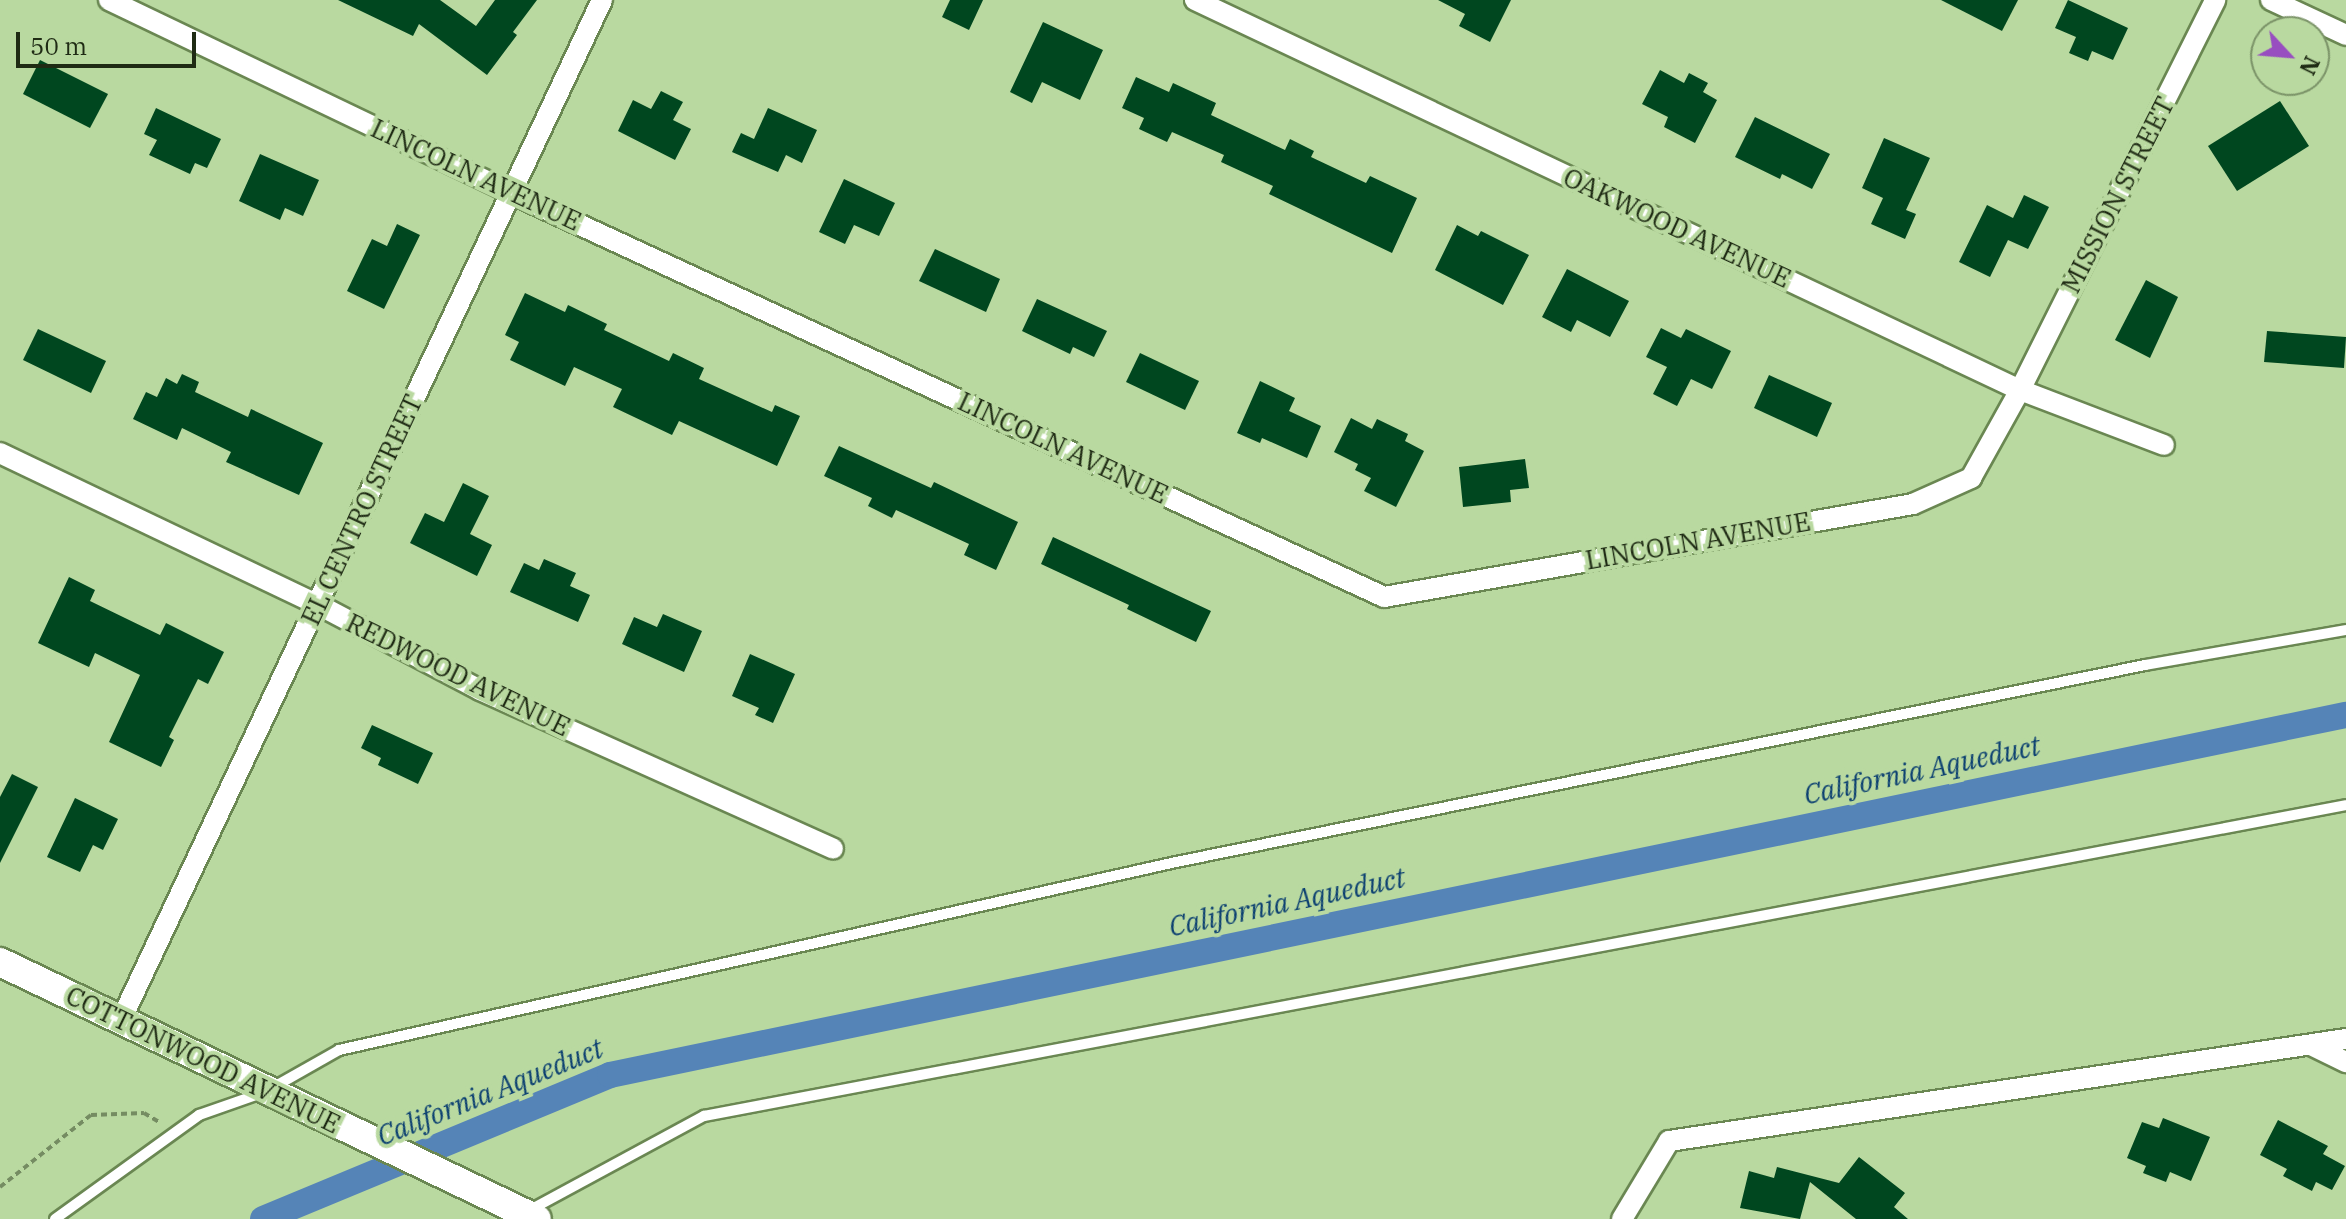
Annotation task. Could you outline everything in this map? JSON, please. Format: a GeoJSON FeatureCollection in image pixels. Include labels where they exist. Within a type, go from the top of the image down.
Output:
{"type":"FeatureCollection","features":[{"type":"Feature","properties":{"kind":"street","name":"LINCOLN AVENUE"},"geometry":{"type":"LineString","coordinates":[[109,0],[511,193],[1384,597],[1913,504],[1971,478],[2020,390]]}},
{"type":"Feature","properties":{"kind":"street","name":"EL CENTRO STREET"},"geometry":{"type":"LineString","coordinates":[[121,1020],[602,0]]}},
{"type":"Feature","properties":{"kind":"street","name":"OAKWOOD AVENUE"},"geometry":{"type":"LineString","coordinates":[[1195,0],[2020,390],[2164,445]]}},
{"type":"Feature","properties":{"kind":"street","name":"MISSION STREET"},"geometry":{"type":"LineString","coordinates":[[2020,390],[2215,0]]}},
{"type":"Feature","properties":{"kind":"street"},"geometry":{"type":"LineString","coordinates":[[2271,0],[2346,35]]}},
{"type":"Feature","properties":{"kind":"street","name":"REDWOOD AVENUE"},"geometry":{"type":"LineString","coordinates":[[0,453],[317,604],[480,690],[833,849]]}},
{"type":"Feature","properties":{"kind":"street","name":"COTTONWOOD AVENUE"},"geometry":{"type":"LineString","coordinates":[[0,962],[451,1178],[521,1217]]}},
{"type":"Feature","properties":{"kind":"street"},"geometry":{"type":"LineString","coordinates":[[1623,1219],[1669,1141],[2346,1039]]}},
{"type":"Feature","properties":{"kind":"street"},"geometry":{"type":"LineString","coordinates":[[2313,1046],[2346,1062]]}},
{"type":"Feature","properties":{"kind":"lane"},"geometry":{"type":"LineString","coordinates":[[55,1219],[199,1115],[267,1091],[339,1050],[1145,869],[2129,668],[2346,630]]}},
{"type":"Feature","properties":{"kind":"lane"},"geometry":{"type":"LineString","coordinates":[[521,1217],[704,1116],[2346,805]]}},
{"type":"Feature","properties":{"kind":"path"},"geometry":{"type":"LineString","coordinates":[[0,1187],[91,1115],[144,1113],[175,1132]]}},
{"type":"Feature","properties":{"kind":"building"},"geometry":{"type":"Polygon","coordinates":[[[338,0],[440,0],[476,26],[495,0],[537,0],[513,32],[517,35],[487,75],[419,24],[413,36],[338,0]]]}},
{"type":"Feature","properties":{"kind":"building"},"geometry":{"type":"Polygon","coordinates":[[[950,0],[983,0],[969,30],[942,17],[950,0]]]}},
{"type":"Feature","properties":{"kind":"building"},"geometry":{"type":"Polygon","coordinates":[[[1438,0],[1511,0],[1490,42],[1459,26],[1465,14],[1438,0]]]}},
{"type":"Feature","properties":{"kind":"building"},"geometry":{"type":"Polygon","coordinates":[[[1941,0],[2018,0],[2002,31],[1941,0]]]}},
{"type":"Feature","properties":{"kind":"building"},"geometry":{"type":"Polygon","coordinates":[[[2068,0],[2128,28],[2113,60],[2092,51],[2088,61],[2069,53],[2076,37],[2055,28],[2068,0]]]}},
{"type":"Feature","properties":{"kind":"building"},"geometry":{"type":"Polygon","coordinates":[[[1043,22],[1103,50],[1080,100],[1042,82],[1032,103],[1010,92],[1043,22]]]}},
{"type":"Feature","properties":{"kind":"building"},"geometry":{"type":"Polygon","coordinates":[[[40,60],[108,94],[90,128],[23,94],[40,60]]]}},
{"type":"Feature","properties":{"kind":"building"},"geometry":{"type":"Polygon","coordinates":[[[1660,70],[1684,83],[1689,73],[1708,83],[1703,92],[1717,100],[1695,143],[1664,127],[1668,117],[1642,104],[1660,70]]]}},
{"type":"Feature","properties":{"kind":"building"},"geometry":{"type":"Polygon","coordinates":[[[1136,77],[1169,92],[1173,83],[1216,103],[1211,115],[1285,150],[1290,139],[1314,151],[1311,157],[1366,183],[1370,176],[1417,198],[1392,253],[1269,194],[1273,186],[1221,162],[1224,155],[1172,132],[1167,142],[1139,129],[1144,118],[1122,108],[1136,77]]]}},
{"type":"Feature","properties":{"kind":"building"},"geometry":{"type":"Polygon","coordinates":[[[661,91],[683,102],[673,120],[691,129],[675,160],[618,131],[633,100],[651,109],[661,91]]]}},
{"type":"Feature","properties":{"kind":"building"},"geometry":{"type":"Polygon","coordinates":[[[2280,101],[2309,146],[2237,191],[2208,146],[2280,101]]]}},
{"type":"Feature","properties":{"kind":"building"},"geometry":{"type":"Polygon","coordinates":[[[156,108],[221,139],[207,168],[195,163],[190,174],[149,155],[157,140],[144,134],[156,108]]]}},
{"type":"Feature","properties":{"kind":"building"},"geometry":{"type":"Polygon","coordinates":[[[768,108],[817,130],[802,163],[786,155],[778,172],[732,152],[741,133],[754,139],[768,108]]]}},
{"type":"Feature","properties":{"kind":"building"},"geometry":{"type":"Polygon","coordinates":[[[1755,117],[1830,154],[1812,189],[1782,174],[1780,179],[1735,157],[1755,117]]]}},
{"type":"Feature","properties":{"kind":"building"},"geometry":{"type":"Polygon","coordinates":[[[1884,138],[1930,158],[1906,210],[1916,214],[1905,239],[1871,224],[1883,198],[1862,188],[1884,138]]]}},
{"type":"Feature","properties":{"kind":"building"},"geometry":{"type":"Polygon","coordinates":[[[260,154],[319,180],[303,216],[285,208],[280,220],[239,201],[260,154]]]}},
{"type":"Feature","properties":{"kind":"building"},"geometry":{"type":"Polygon","coordinates":[[[844,179],[895,203],[879,236],[854,225],[845,244],[819,232],[844,179]]]}},
{"type":"Feature","properties":{"kind":"building"},"geometry":{"type":"Polygon","coordinates":[[[2024,195],[2049,207],[2028,249],[2008,240],[1990,277],[1959,262],[1987,205],[2013,218],[2024,195]]]}},
{"type":"Feature","properties":{"kind":"building"},"geometry":{"type":"Polygon","coordinates":[[[397,224],[420,235],[384,309],[347,291],[372,239],[387,246],[397,224]]]}},
{"type":"Feature","properties":{"kind":"building"},"geometry":{"type":"Polygon","coordinates":[[[1457,225],[1478,236],[1481,231],[1529,255],[1503,305],[1435,270],[1457,225]]]}},
{"type":"Feature","properties":{"kind":"building"},"geometry":{"type":"Polygon","coordinates":[[[935,249],[1000,279],[986,312],[919,281],[935,249]]]}},
{"type":"Feature","properties":{"kind":"building"},"geometry":{"type":"Polygon","coordinates":[[[1567,269],[1629,301],[1610,337],[1577,320],[1571,332],[1542,317],[1567,269]]]}},
{"type":"Feature","properties":{"kind":"building"},"geometry":{"type":"Polygon","coordinates":[[[2146,280],[2178,297],[2150,358],[2115,340],[2146,280]]]}},
{"type":"Feature","properties":{"kind":"building"},"geometry":{"type":"Polygon","coordinates":[[[525,293],[565,312],[568,305],[607,324],[604,330],[669,361],[673,353],[704,368],[699,379],[772,412],[775,405],[800,416],[777,466],[679,421],[672,435],[613,407],[622,389],[574,367],[565,386],[510,360],[519,342],[505,335],[525,293]]]}},
{"type":"Feature","properties":{"kind":"building"},"geometry":{"type":"Polygon","coordinates":[[[1037,299],[1107,331],[1094,357],[1073,347],[1070,354],[1022,331],[1037,299]]]}},
{"type":"Feature","properties":{"kind":"building"},"geometry":{"type":"Polygon","coordinates":[[[1661,328],[1681,338],[1686,329],[1731,351],[1712,389],[1691,379],[1677,406],[1653,394],[1667,367],[1646,357],[1661,328]]]}},
{"type":"Feature","properties":{"kind":"building"},"geometry":{"type":"Polygon","coordinates":[[[38,329],[106,361],[91,393],[23,360],[38,329]]]}},
{"type":"Feature","properties":{"kind":"building"},"geometry":{"type":"Polygon","coordinates":[[[2267,331],[2346,337],[2344,368],[2264,362],[2267,331]]]}},
{"type":"Feature","properties":{"kind":"building"},"geometry":{"type":"Polygon","coordinates":[[[1140,353],[1199,381],[1185,410],[1126,382],[1140,353]]]}},
{"type":"Feature","properties":{"kind":"building"},"geometry":{"type":"Polygon","coordinates":[[[182,374],[199,382],[195,392],[248,417],[251,409],[323,443],[299,495],[226,462],[231,452],[182,428],[177,440],[133,419],[146,392],[157,397],[166,378],[177,384],[182,374]]]}},
{"type":"Feature","properties":{"kind":"building"},"geometry":{"type":"Polygon","coordinates":[[[1769,375],[1832,403],[1817,437],[1754,408],[1769,375]]]}},
{"type":"Feature","properties":{"kind":"building"},"geometry":{"type":"Polygon","coordinates":[[[1260,381],[1295,398],[1289,411],[1321,426],[1307,458],[1262,438],[1260,443],[1237,433],[1260,381]]]}},
{"type":"Feature","properties":{"kind":"building"},"geometry":{"type":"Polygon","coordinates":[[[1351,418],[1372,429],[1377,419],[1408,434],[1405,441],[1424,451],[1396,507],[1364,491],[1371,478],[1355,470],[1358,464],[1334,452],[1351,418]]]}},
{"type":"Feature","properties":{"kind":"building"},"geometry":{"type":"Polygon","coordinates":[[[839,446],[931,488],[934,482],[1018,522],[996,570],[964,555],[969,544],[896,510],[892,518],[868,506],[872,498],[824,476],[839,446]]]}},
{"type":"Feature","properties":{"kind":"building"},"geometry":{"type":"Polygon","coordinates":[[[1525,459],[1529,488],[1510,490],[1511,502],[1463,507],[1459,467],[1525,459]]]}},
{"type":"Feature","properties":{"kind":"building"},"geometry":{"type":"Polygon","coordinates":[[[463,483],[489,496],[470,534],[492,545],[477,576],[410,543],[425,513],[444,522],[463,483]]]}},
{"type":"Feature","properties":{"kind":"building"},"geometry":{"type":"Polygon","coordinates":[[[1053,537],[1211,611],[1196,642],[1127,609],[1129,605],[1041,564],[1053,537]]]}},
{"type":"Feature","properties":{"kind":"building"},"geometry":{"type":"Polygon","coordinates":[[[544,559],[576,573],[570,586],[590,595],[578,622],[510,592],[524,563],[539,570],[544,559]]]}},
{"type":"Feature","properties":{"kind":"building"},"geometry":{"type":"Polygon","coordinates":[[[69,577],[95,590],[90,601],[160,635],[166,623],[224,652],[208,684],[198,679],[169,737],[174,740],[161,767],[109,742],[140,675],[95,653],[89,667],[38,643],[69,577]]]}},
{"type":"Feature","properties":{"kind":"building"},"geometry":{"type":"Polygon","coordinates":[[[663,614],[702,631],[684,672],[622,644],[634,617],[657,627],[663,614]]]}},
{"type":"Feature","properties":{"kind":"building"},"geometry":{"type":"Polygon","coordinates":[[[750,654],[795,674],[773,723],[755,715],[759,708],[732,696],[750,654]]]}},
{"type":"Feature","properties":{"kind":"building"},"geometry":{"type":"Polygon","coordinates":[[[372,725],[433,753],[418,784],[378,765],[381,758],[361,748],[372,725]]]}},
{"type":"Feature","properties":{"kind":"building"},"geometry":{"type":"Polygon","coordinates":[[[12,774],[38,787],[0,863],[0,797],[12,774]]]}},
{"type":"Feature","properties":{"kind":"building"},"geometry":{"type":"Polygon","coordinates":[[[75,798],[118,819],[103,850],[93,845],[80,872],[47,857],[75,798]]]}},
{"type":"Feature","properties":{"kind":"building"},"geometry":{"type":"Polygon","coordinates":[[[2163,1118],[2210,1137],[2191,1181],[2170,1172],[2166,1182],[2143,1173],[2146,1166],[2127,1158],[2142,1122],[2159,1128],[2163,1118]]]}},
{"type":"Feature","properties":{"kind":"building"},"geometry":{"type":"Polygon","coordinates":[[[2278,1120],[2328,1146],[2323,1154],[2345,1166],[2332,1190],[2316,1182],[2312,1191],[2283,1176],[2287,1169],[2260,1155],[2278,1120]]]}},
{"type":"Feature","properties":{"kind":"building"},"geometry":{"type":"Polygon","coordinates":[[[1859,1157],[1905,1193],[1894,1207],[1908,1219],[1856,1219],[1810,1182],[1800,1219],[1740,1208],[1749,1171],[1774,1178],[1777,1167],[1839,1183],[1859,1157]]]}},
{"type":"Feature","properties":{"kind":"waterway","name":"California Aqueduct"},"geometry":{"type":"LineString","coordinates":[[263,1219],[610,1075],[2346,715]]}}]}
